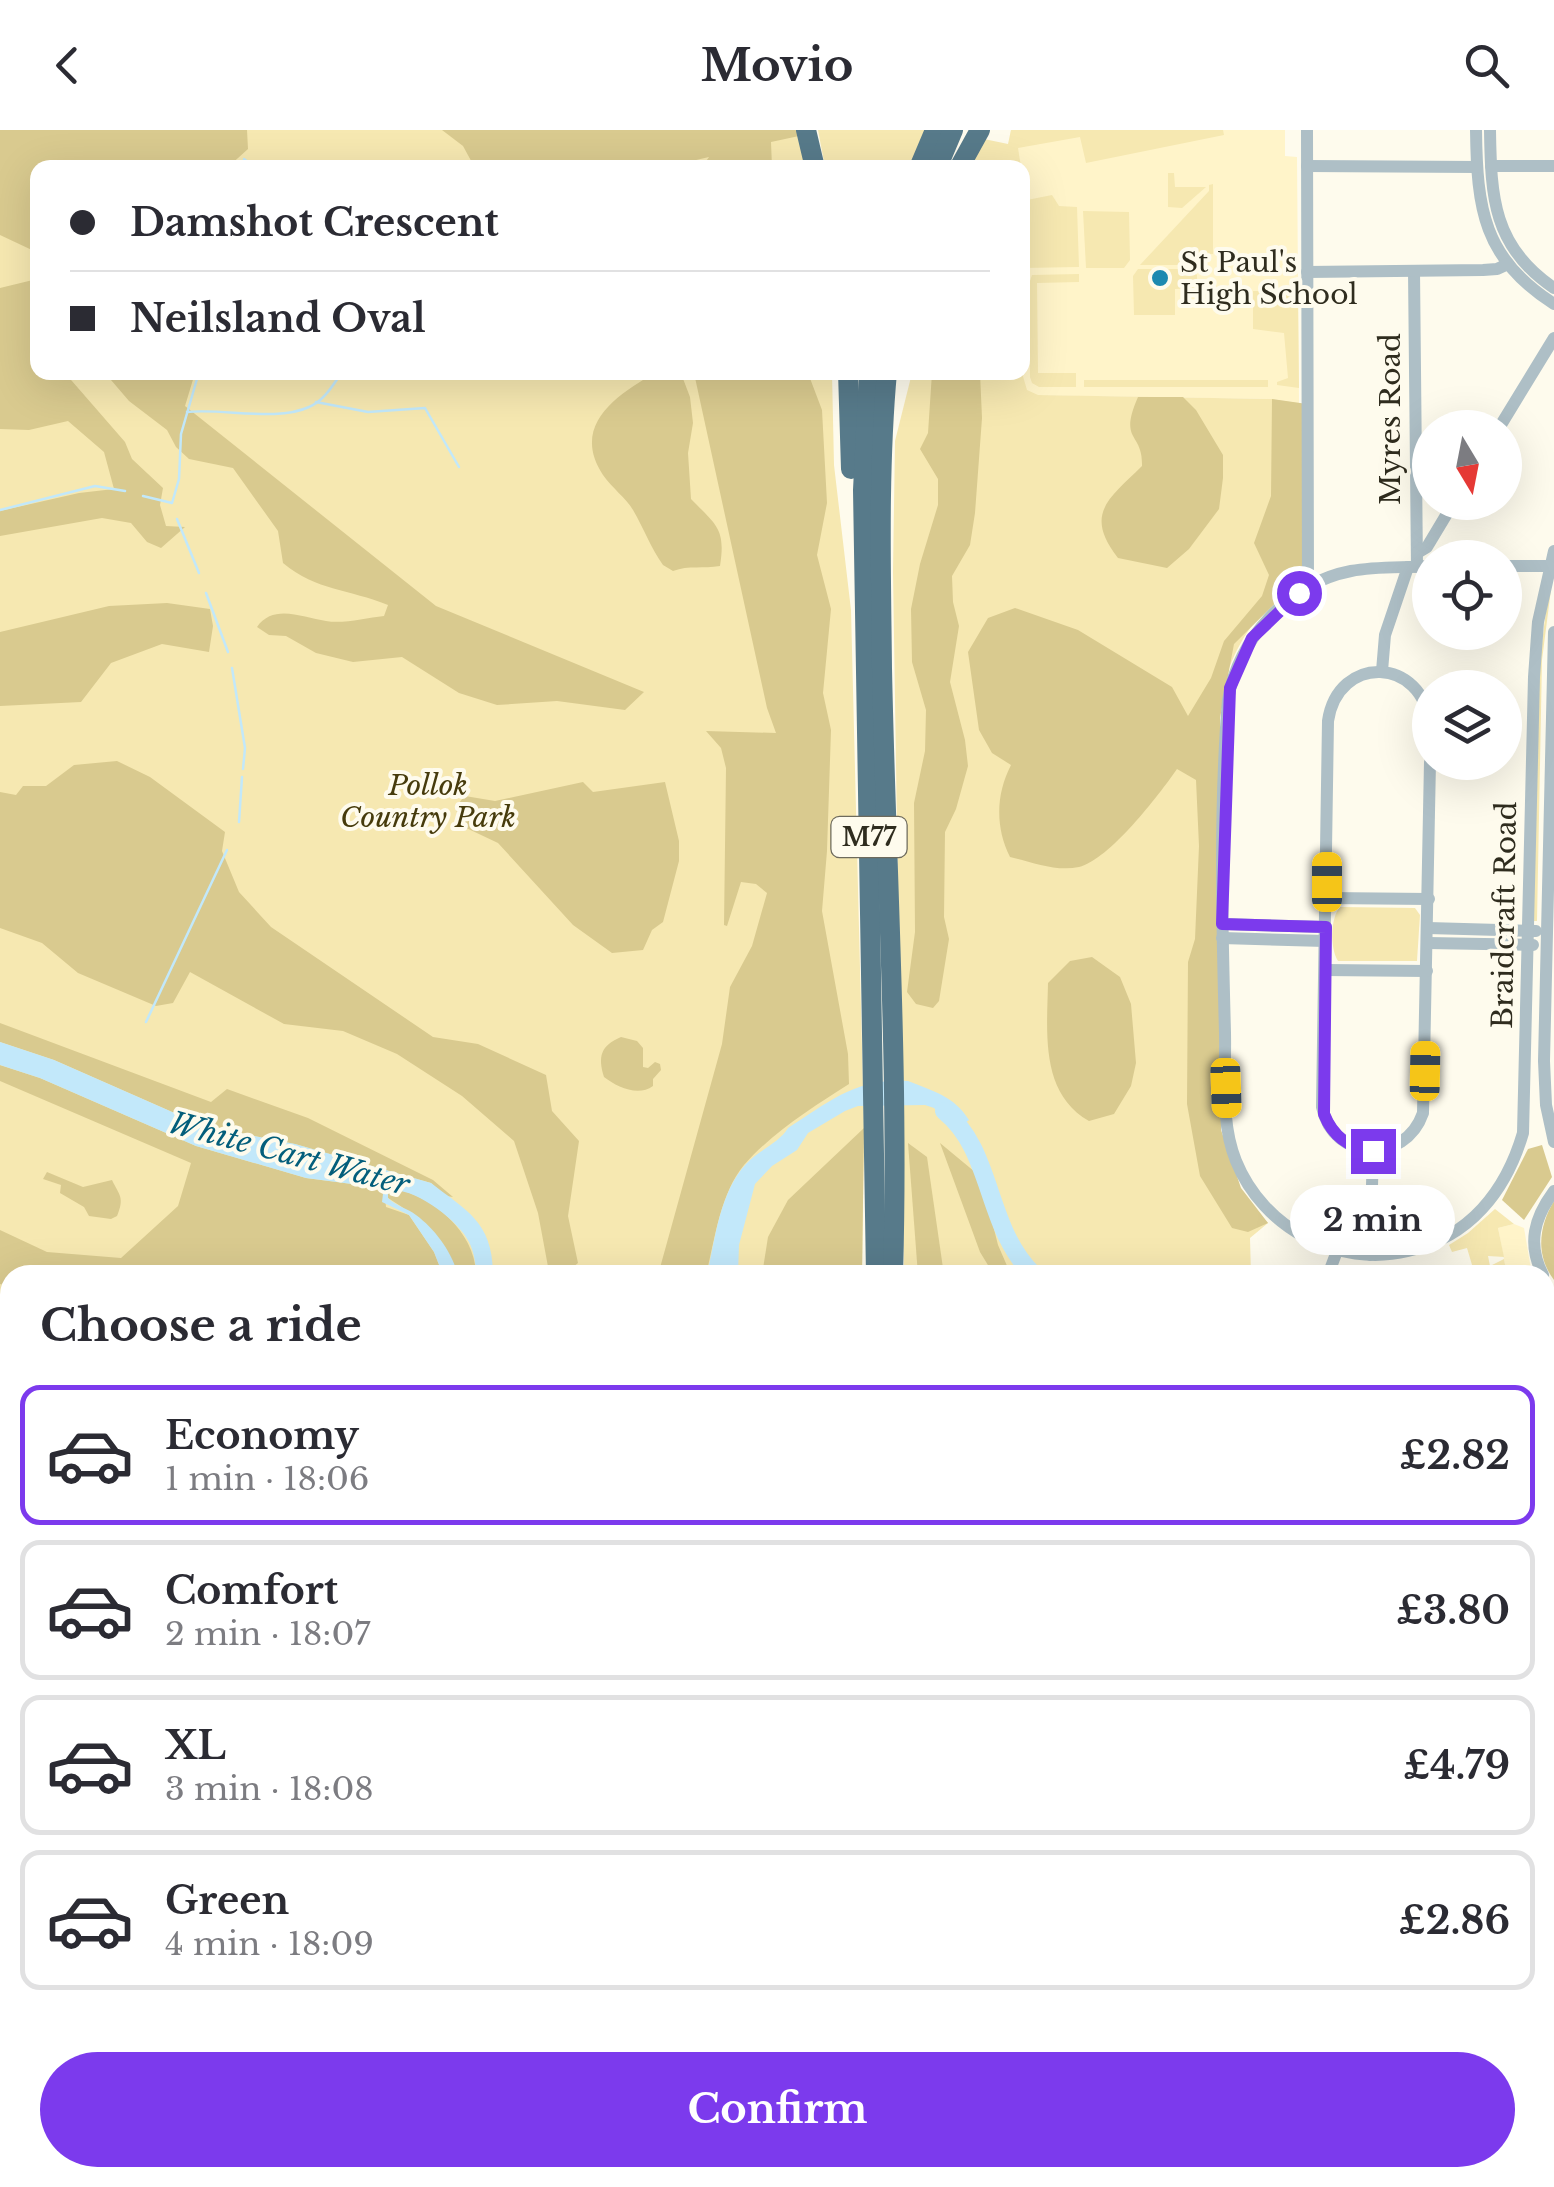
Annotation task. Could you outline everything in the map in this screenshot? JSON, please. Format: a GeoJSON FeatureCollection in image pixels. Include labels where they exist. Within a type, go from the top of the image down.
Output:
{"type":"FeatureCollection","features":[{"type":"Feature","properties":{"kind":"highway"},"geometry":{"type":"LineString","coordinates":[[806,130],[813,160]]}},
{"type":"Feature","properties":{"kind":"highway"},"geometry":{"type":"LineString","coordinates":[[923,160],[935,130]]}},
{"type":"Feature","properties":{"kind":"highway"},"geometry":{"type":"LineString","coordinates":[[940,160],[953,130]]}},
{"type":"Feature","properties":{"kind":"highway"},"geometry":{"type":"LineString","coordinates":[[963,160],[980,130]]}},
{"type":"Feature","properties":{"kind":"highway"},"geometry":{"type":"LineString","coordinates":[[848,380],[851,467],[865,621]]}},
{"type":"Feature","properties":{"kind":"highway","name":"M77"},"geometry":{"type":"LineString","coordinates":[[868,380],[863,459],[865,621],[891,1265]]}},
{"type":"Feature","properties":{"kind":"highway","name":"M77"},"geometry":{"type":"LineString","coordinates":[[882,1053],[881,616],[888,380]]}},
{"type":"Feature","properties":{"kind":"highway","name":"M77"},"geometry":{"type":"LineString","coordinates":[[877,1265],[884,1140]]}},
{"type":"Feature","properties":{"kind":"street"},"geometry":{"type":"LineString","coordinates":[[1307,130],[1308,587],[1352,571],[1412,564]]}},
{"type":"Feature","properties":{"kind":"street"},"geometry":{"type":"LineString","coordinates":[[1476,130],[1500,220],[1516,254],[1554,288]]}},
{"type":"Feature","properties":{"kind":"street"},"geometry":{"type":"LineString","coordinates":[[1490,130],[1479,200],[1485,224],[1508,264],[1554,304]]}},
{"type":"Feature","properties":{"kind":"street"},"geometry":{"type":"LineString","coordinates":[[1307,166],[1554,166]]}},
{"type":"Feature","properties":{"kind":"street"},"geometry":{"type":"LineString","coordinates":[[1485,224],[1500,220]]}},
{"type":"Feature","properties":{"kind":"street"},"geometry":{"type":"LineString","coordinates":[[1307,272],[1497,269],[1508,264]]}},
{"type":"Feature","properties":{"kind":"street","name":"Myres Road"},"geometry":{"type":"LineString","coordinates":[[1414,271],[1418,540]]}},
{"type":"Feature","properties":{"kind":"street"},"geometry":{"type":"LineString","coordinates":[[1511,410],[1554,338]]}},
{"type":"Feature","properties":{"kind":"street","name":"Braidcraft Road"},"geometry":{"type":"LineString","coordinates":[[1308,587],[1252,638],[1230,688],[1222,931],[1227,1126],[1236,1161],[1255,1196],[1290,1229],[1337,1251],[1398,1254],[1443,1240],[1480,1212],[1504,1182],[1523,1133],[1534,677],[1538,622],[1554,550]]}},
{"type":"Feature","properties":{"kind":"street"},"geometry":{"type":"LineString","coordinates":[[1522,566],[1548,566]]}},
{"type":"Feature","properties":{"kind":"street"},"geometry":{"type":"LineString","coordinates":[[1382,671],[1385,636],[1412,576]]}},
{"type":"Feature","properties":{"kind":"street","name":"Braidcraft Road"},"geometry":{"type":"LineString","coordinates":[[1553,1138],[1544,1087],[1554,632]]}},
{"type":"Feature","properties":{"kind":"street"},"geometry":{"type":"LineString","coordinates":[[1412,685],[1382,671],[1362,675],[1347,684],[1332,702],[1329,713],[1324,1114],[1331,1130],[1343,1141],[1373,1151],[1405,1140],[1423,1113],[1430,780]]}},
{"type":"Feature","properties":{"kind":"street"},"geometry":{"type":"LineString","coordinates":[[1327,898],[1429,899]]}},
{"type":"Feature","properties":{"kind":"street"},"geometry":{"type":"LineString","coordinates":[[1222,931],[1326,934]]}},
{"type":"Feature","properties":{"kind":"street"},"geometry":{"type":"LineString","coordinates":[[1428,936],[1546,938]]}},
{"type":"Feature","properties":{"kind":"street"},"geometry":{"type":"LineString","coordinates":[[1325,970],[1427,971]]}},
{"type":"Feature","properties":{"kind":"street"},"geometry":{"type":"LineString","coordinates":[[1370,1255],[1373,1151]]}},
{"type":"Feature","properties":{"kind":"street"},"geometry":{"type":"LineString","coordinates":[[1540,1265],[1533,1234],[1554,1191]]}},
{"type":"Feature","properties":{"kind":"street"},"geometry":{"type":"LineString","coordinates":[[1332,1265],[1337,1251]]}},
{"type":"Feature","properties":{"kind":"shaded area"},"geometry":{"type":"Polygon","coordinates":[[[0,130],[247,130],[248,149],[236,160],[30,160],[30,249],[0,235],[0,130]]]}},
{"type":"Feature","properties":{"kind":"shaded area"},"geometry":{"type":"Polygon","coordinates":[[[442,130],[798,130],[799,136],[771,142],[772,160],[471,160],[463,146],[442,130]]]}},
{"type":"Feature","properties":{"kind":"shaded area","name":"St Paul's High School"},"geometry":{"type":"Polygon","coordinates":[[[1011,130],[1285,130],[1285,156],[1297,157],[1299,403],[1272,399],[1013,395],[1013,380],[1030,380],[1030,160],[1008,160],[1011,130]]]}},
{"type":"Feature","properties":{"kind":"shaded area"},"geometry":{"type":"Polygon","coordinates":[[[30,281],[30,380],[71,380],[125,442],[132,459],[163,488],[160,505],[166,526],[185,527],[161,548],[147,542],[131,523],[102,518],[0,536],[0,511],[114,489],[104,452],[68,421],[29,430],[0,429],[0,288],[30,281]]]}},
{"type":"Feature","properties":{"kind":"shaded area"},"geometry":{"type":"Polygon","coordinates":[[[111,380],[193,380],[185,406],[436,606],[644,692],[625,710],[557,701],[497,705],[459,693],[402,657],[353,662],[316,653],[286,636],[269,635],[257,627],[272,616],[289,614],[347,621],[384,616],[388,605],[308,579],[283,563],[278,531],[233,468],[189,459],[176,447],[167,430],[129,401],[111,380]]]}},
{"type":"Feature","properties":{"kind":"shaded area"},"geometry":{"type":"Polygon","coordinates":[[[644,380],[684,380],[693,423],[688,453],[691,499],[717,528],[722,543],[720,566],[673,571],[663,565],[627,501],[603,475],[594,457],[595,426],[627,391],[644,380]]]}},
{"type":"Feature","properties":{"kind":"shaded area"},"geometry":{"type":"Polygon","coordinates":[[[696,380],[811,380],[822,410],[827,503],[817,555],[831,609],[823,693],[831,730],[822,911],[848,1054],[849,1084],[780,1131],[744,1165],[724,1203],[708,1265],[661,1265],[722,1044],[730,987],[752,946],[767,893],[756,884],[741,882],[727,926],[724,925],[726,768],[721,748],[706,731],[776,733],[767,708],[696,380]]]}},
{"type":"Feature","properties":{"kind":"shaded area"},"geometry":{"type":"Polygon","coordinates":[[[932,380],[980,380],[982,418],[975,513],[970,545],[952,576],[959,626],[950,682],[968,766],[945,832],[944,917],[949,939],[939,1001],[933,1008],[916,1004],[907,992],[915,932],[914,803],[925,751],[926,710],[912,662],[911,609],[938,505],[938,479],[920,449],[928,433],[932,380]]]}},
{"type":"Feature","properties":{"kind":"shaded area"},"geometry":{"type":"Polygon","coordinates":[[[1138,397],[1183,397],[1196,410],[1223,455],[1219,509],[1189,549],[1167,568],[1118,558],[1102,529],[1105,507],[1111,497],[1142,466],[1130,422],[1138,397]]]}},
{"type":"Feature","properties":{"kind":"shaded area"},"geometry":{"type":"Polygon","coordinates":[[[1272,399],[1307,404],[1304,575],[1234,644],[1220,718],[1221,1130],[1241,1188],[1268,1223],[1248,1232],[1232,1228],[1200,1176],[1187,1104],[1188,962],[1195,939],[1199,846],[1196,780],[1177,769],[1118,840],[1079,867],[1053,867],[1010,857],[999,811],[1002,787],[1011,765],[992,753],[979,730],[968,652],[988,618],[1015,608],[1078,630],[1172,687],[1188,716],[1211,678],[1224,641],[1262,596],[1269,575],[1254,543],[1271,496],[1272,399]]]}},
{"type":"Feature","properties":{"kind":"shaded area"},"geometry":{"type":"Polygon","coordinates":[[[167,603],[210,609],[213,626],[209,652],[162,644],[111,663],[81,702],[0,706],[0,632],[109,606],[167,603]]]}},
{"type":"Feature","properties":{"kind":"shaded area"},"geometry":{"type":"Polygon","coordinates":[[[117,761],[150,777],[225,832],[222,851],[239,892],[271,927],[433,1037],[478,1044],[546,1075],[552,1111],[579,1141],[568,1216],[578,1263],[548,1265],[538,1213],[514,1141],[462,1096],[397,1054],[343,1031],[284,1024],[190,972],[173,1003],[156,1006],[78,973],[42,943],[0,928],[0,792],[16,795],[23,786],[46,786],[74,765],[117,761]]]}},
{"type":"Feature","properties":{"kind":"shaded area"},"geometry":{"type":"Polygon","coordinates":[[[583,782],[593,792],[665,782],[679,841],[679,861],[663,922],[652,930],[643,950],[612,953],[573,925],[498,843],[462,826],[458,818],[457,810],[465,796],[495,801],[583,782]]]}},
{"type":"Feature","properties":{"kind":"shaded area"},"geometry":{"type":"Polygon","coordinates":[[[1092,957],[1120,977],[1131,1004],[1136,1063],[1131,1086],[1114,1114],[1089,1121],[1073,1109],[1054,1078],[1047,1022],[1048,983],[1070,961],[1092,957]]]}},
{"type":"Feature","properties":{"kind":"shaded area"},"geometry":{"type":"Polygon","coordinates":[[[0,1023],[211,1102],[227,1089],[308,1118],[433,1180],[453,1197],[431,1183],[295,1144],[204,1126],[54,1060],[0,1042],[0,1023]]]}},
{"type":"Feature","properties":{"kind":"shaded area"},"geometry":{"type":"Polygon","coordinates":[[[621,1037],[637,1041],[643,1048],[643,1067],[660,1064],[653,1086],[634,1091],[604,1077],[602,1053],[621,1037]]]}},
{"type":"Feature","properties":{"kind":"shaded area"},"geometry":{"type":"Polygon","coordinates":[[[0,1065],[40,1078],[196,1146],[306,1178],[380,1184],[384,1186],[386,1207],[409,1215],[439,1265],[0,1265],[0,1230],[47,1252],[121,1258],[178,1206],[191,1163],[0,1081],[0,1065]]]}},
{"type":"Feature","properties":{"kind":"shaded area"},"geometry":{"type":"Polygon","coordinates":[[[864,1128],[862,1265],[764,1265],[768,1237],[788,1200],[864,1128]]]}},
{"type":"Feature","properties":{"kind":"shaded area"},"geometry":{"type":"Polygon","coordinates":[[[908,1143],[927,1157],[943,1265],[917,1265],[908,1143]]]}},
{"type":"Feature","properties":{"kind":"shaded area"},"geometry":{"type":"Polygon","coordinates":[[[940,1143],[981,1177],[1007,1265],[988,1265],[940,1143]]]}},
{"type":"Feature","properties":{"kind":"shaded area"},"geometry":{"type":"Polygon","coordinates":[[[1542,1145],[1552,1177],[1524,1220],[1502,1200],[1528,1149],[1542,1145]]]}},
{"type":"Feature","properties":{"kind":"shaded area"},"geometry":{"type":"Polygon","coordinates":[[[47,1172],[83,1187],[112,1180],[121,1200],[117,1216],[89,1216],[84,1207],[60,1193],[61,1185],[43,1179],[47,1172]]]}},
{"type":"Feature","properties":{"kind":"shaded area"},"geometry":{"type":"Polygon","coordinates":[[[396,1189],[411,1193],[438,1209],[461,1232],[475,1265],[453,1265],[444,1247],[388,1198],[387,1192],[396,1189]]]}},
{"type":"Feature","properties":{"kind":"shaded area"},"geometry":{"type":"Polygon","coordinates":[[[1554,1201],[1554,1265],[1546,1265],[1542,1251],[1545,1220],[1554,1201]]]}},
{"type":"Feature","properties":{"kind":"shaded area"},"geometry":{"type":"Polygon","coordinates":[[[1514,1224],[1524,1228],[1530,1265],[1505,1265],[1498,1228],[1514,1224]]]}},
{"type":"Feature","properties":{"kind":"green space","name":"Pollok Country Park"},"geometry":{"type":"Polygon","coordinates":[[[0,130],[798,130],[804,160],[30,160],[30,380],[832,380],[834,465],[851,610],[864,1128],[862,1265],[0,1265],[0,130]]]}},
{"type":"Feature","properties":{"kind":"green space"},"geometry":{"type":"Polygon","coordinates":[[[818,130],[927,130],[914,160],[824,160],[818,130]]]}},
{"type":"Feature","properties":{"kind":"green space"},"geometry":{"type":"Polygon","coordinates":[[[1011,130],[1223,130],[1224,135],[1086,163],[1080,137],[1018,148],[1020,160],[971,160],[984,139],[1008,144],[1011,130]]]}},
{"type":"Feature","properties":{"kind":"green space"},"geometry":{"type":"Polygon","coordinates":[[[1168,173],[1174,173],[1175,187],[1206,187],[1182,208],[1168,207],[1168,173]]]}},
{"type":"Feature","properties":{"kind":"green space"},"geometry":{"type":"Polygon","coordinates":[[[1213,184],[1213,254],[1189,255],[1189,265],[1140,265],[1209,191],[1209,185],[1213,184]]]}},
{"type":"Feature","properties":{"kind":"green space"},"geometry":{"type":"Polygon","coordinates":[[[1052,195],[1059,206],[1077,207],[1079,267],[1030,268],[1030,199],[1052,195]]]}},
{"type":"Feature","properties":{"kind":"green space"},"geometry":{"type":"Polygon","coordinates":[[[1083,211],[1129,212],[1130,260],[1124,268],[1086,268],[1083,211]]]}},
{"type":"Feature","properties":{"kind":"green space"},"geometry":{"type":"Polygon","coordinates":[[[1138,269],[1189,269],[1197,275],[1197,288],[1175,289],[1175,315],[1134,315],[1133,276],[1138,269]]]}},
{"type":"Feature","properties":{"kind":"green space"},"geometry":{"type":"Polygon","coordinates":[[[1079,274],[1079,282],[1037,283],[1038,373],[1076,373],[1076,387],[1039,387],[1032,383],[1032,275],[1079,274]]]}},
{"type":"Feature","properties":{"kind":"green space"},"geometry":{"type":"Polygon","coordinates":[[[1284,285],[1293,287],[1298,301],[1299,388],[1277,385],[1288,378],[1284,333],[1253,329],[1253,291],[1279,291],[1284,285]]]}},
{"type":"Feature","properties":{"kind":"green space"},"geometry":{"type":"Polygon","coordinates":[[[910,380],[1024,380],[1027,390],[1038,395],[1272,399],[1299,403],[1301,569],[1241,643],[1219,700],[1221,1137],[1238,1189],[1268,1223],[1250,1238],[1251,1265],[904,1265],[893,572],[895,441],[910,380]]]}},
{"type":"Feature","properties":{"kind":"green space"},"geometry":{"type":"Polygon","coordinates":[[[1084,380],[1268,380],[1268,387],[1084,387],[1084,380]]]}},
{"type":"Feature","properties":{"kind":"green space"},"geometry":{"type":"Polygon","coordinates":[[[1554,566],[1542,660],[1537,921],[1533,921],[1537,698],[1554,566]]]}},
{"type":"Feature","properties":{"kind":"green space"},"geometry":{"type":"Polygon","coordinates":[[[1340,907],[1415,908],[1420,915],[1417,961],[1338,961],[1332,934],[1340,907]]]}},
{"type":"Feature","properties":{"kind":"green space"},"geometry":{"type":"Polygon","coordinates":[[[1495,1209],[1514,1224],[1498,1228],[1504,1257],[1488,1256],[1490,1265],[1472,1265],[1467,1248],[1452,1252],[1449,1245],[1495,1209]]]}},
{"type":"Feature","properties":{"kind":"water"},"geometry":{"type":"Polygon","coordinates":[[[0,1042],[54,1060],[204,1126],[295,1144],[431,1183],[476,1220],[488,1242],[492,1265],[475,1265],[464,1234],[445,1215],[409,1193],[388,1191],[388,1198],[416,1215],[436,1234],[454,1265],[439,1265],[409,1215],[382,1202],[384,1186],[380,1184],[306,1178],[196,1146],[40,1078],[0,1065],[0,1042]]]}},
{"type":"Feature","properties":{"kind":"water"},"geometry":{"type":"Polygon","coordinates":[[[890,1081],[908,1081],[934,1091],[950,1100],[969,1120],[955,1130],[934,1108],[925,1105],[858,1106],[845,1111],[808,1133],[797,1150],[772,1166],[755,1184],[739,1245],[738,1265],[709,1265],[724,1202],[746,1164],[788,1128],[844,1093],[890,1081]]]}},
{"type":"Feature","properties":{"kind":"waterway"},"geometry":{"type":"LineString","coordinates":[[143,496],[172,503],[179,479],[181,434],[197,380]]}},
{"type":"Feature","properties":{"kind":"waterway"},"geometry":{"type":"LineString","coordinates":[[187,412],[282,414],[319,401],[336,380]]}},
{"type":"Feature","properties":{"kind":"waterway"},"geometry":{"type":"LineString","coordinates":[[316,402],[368,412],[425,408],[459,467]]}},
{"type":"Feature","properties":{"kind":"waterway"},"geometry":{"type":"LineString","coordinates":[[0,510],[95,486],[125,491]]}},
{"type":"Feature","properties":{"kind":"waterway"},"geometry":{"type":"LineString","coordinates":[[177,519],[199,573]]}},
{"type":"Feature","properties":{"kind":"waterway"},"geometry":{"type":"LineString","coordinates":[[206,593],[228,652]]}},
{"type":"Feature","properties":{"kind":"waterway"},"geometry":{"type":"LineString","coordinates":[[232,668],[245,748],[243,769]]}},
{"type":"Feature","properties":{"kind":"waterway"},"geometry":{"type":"LineString","coordinates":[[239,822],[242,777]]}},
{"type":"Feature","properties":{"kind":"waterway"},"geometry":{"type":"LineString","coordinates":[[146,1022],[227,850]]}},
{"type":"Feature","properties":{"kind":"waterway","name":"White Cart Water"},"geometry":{"type":"LineString","coordinates":[[944,1111],[972,1147],[1006,1235],[1026,1265]]}},
{"type":"Feature","properties":{"kind":"place","name":"St Paul's High School"},"geometry":{"type":"Point","coordinates":[1160,278]}},
{"type":"Feature","properties":{"kind":"route"},"geometry":{"type":"LineString","coordinates":[[1299,593],[1252,638],[1230,688],[1222,924],[1326,927],[1322,1106],[1331,1130],[1343,1141],[1373,1151]]}}]}
